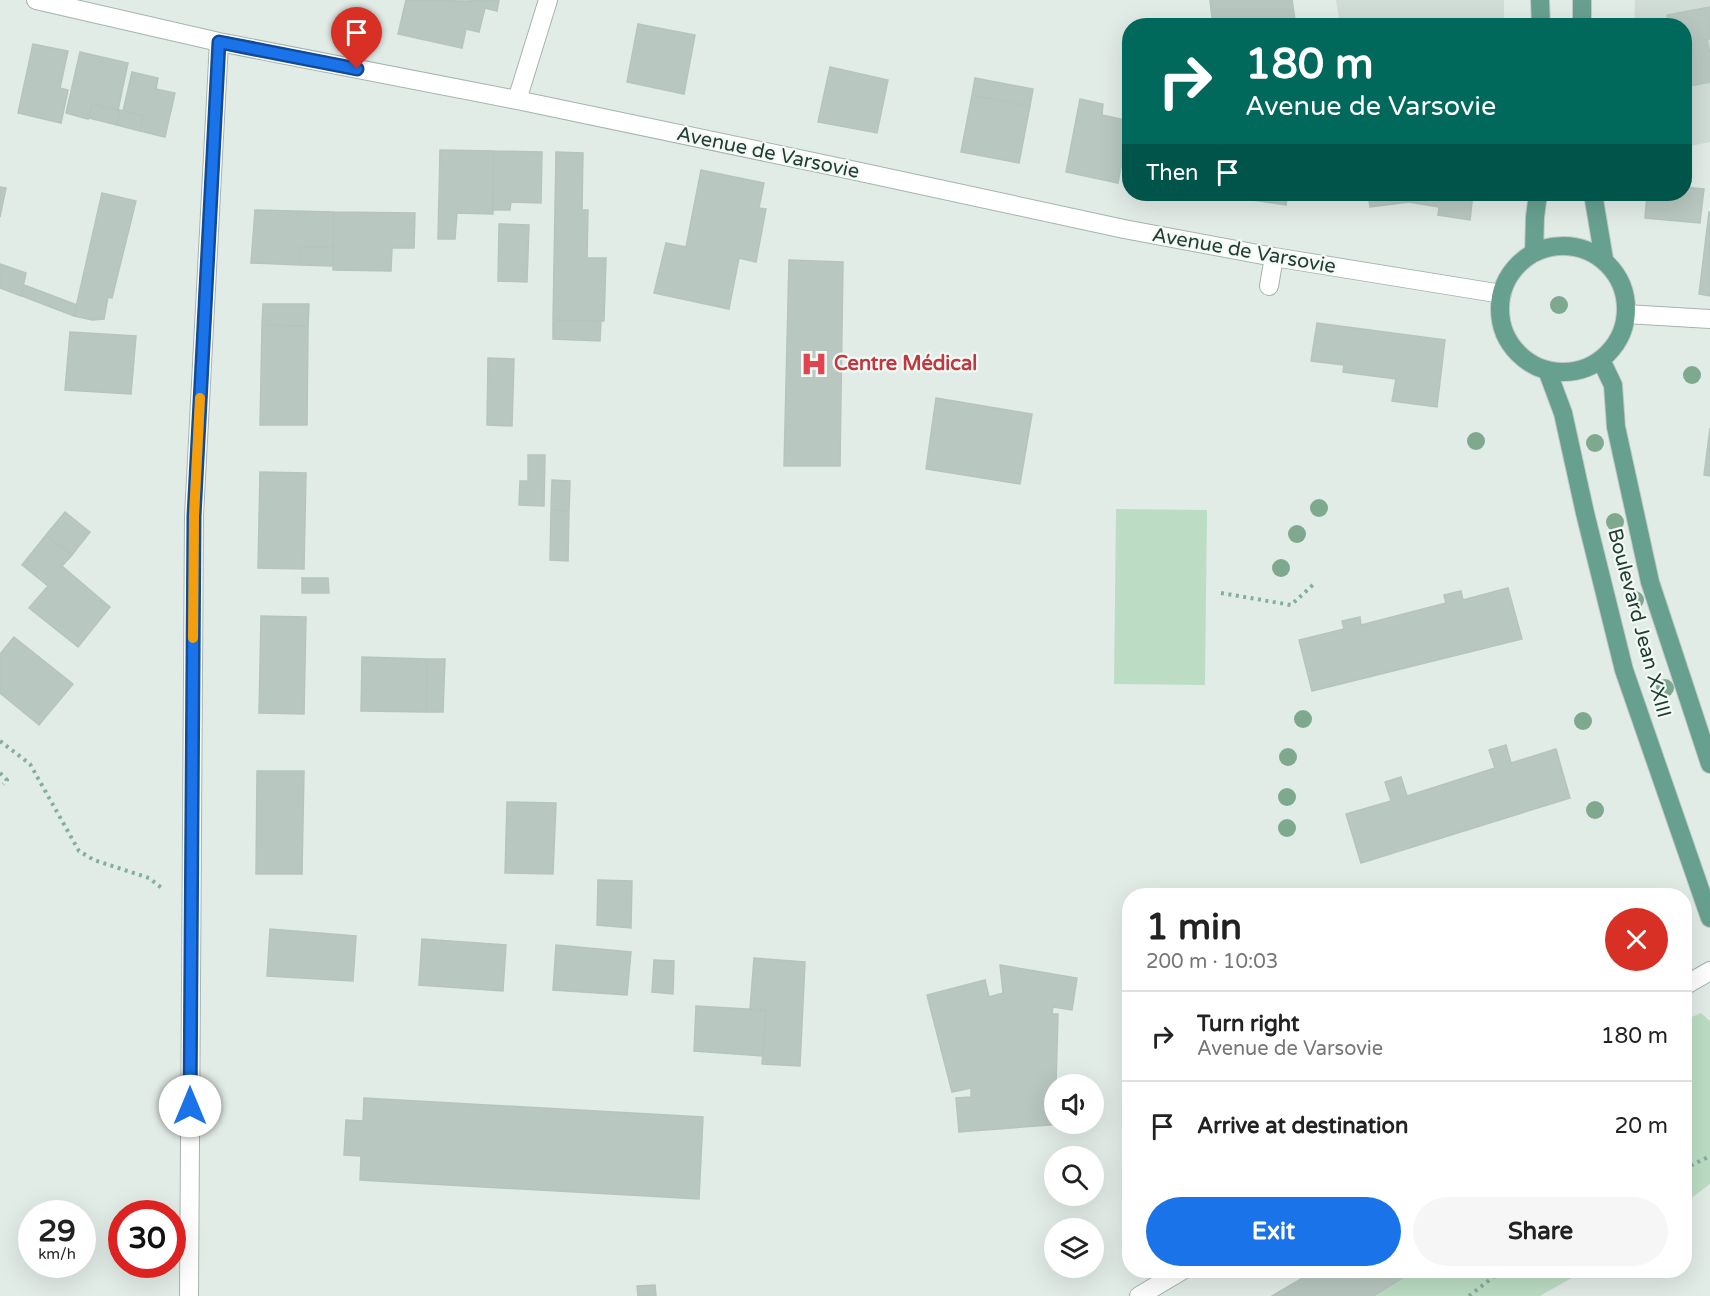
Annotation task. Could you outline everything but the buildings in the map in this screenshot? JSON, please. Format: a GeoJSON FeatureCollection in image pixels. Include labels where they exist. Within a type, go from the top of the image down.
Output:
{"type":"FeatureCollection","features":[{"type":"Feature","properties":{"kind":"main road"},"geometry":{"type":"LineString","coordinates":[[1540,0],[1541,18]]}},
{"type":"Feature","properties":{"kind":"main road"},"geometry":{"type":"LineString","coordinates":[[1582,0],[1582,18]]}},
{"type":"Feature","properties":{"kind":"main road"},"geometry":{"type":"LineString","coordinates":[[1534,253],[1537,201]]}},
{"type":"Feature","properties":{"kind":"main road"},"geometry":{"type":"LineString","coordinates":[[1594,201],[1604,259]]}},
{"type":"Feature","properties":{"kind":"main road"},"geometry":{"type":"LineString","coordinates":[[1570,246],[1587,250],[1604,259],[1617,275],[1625,294],[1626,314],[1623,332],[1614,347],[1601,360],[1584,369],[1566,372],[1547,370],[1529,362],[1510,341],[1500,313],[1502,294],[1508,277],[1519,263],[1534,253],[1551,247],[1570,246]]}},
{"type":"Feature","properties":{"kind":"main road","name":"Boulevard Jean XXIII"},"geometry":{"type":"LineString","coordinates":[[1601,360],[1613,385],[1616,427],[1650,582],[1710,764]]}},
{"type":"Feature","properties":{"kind":"main road","name":"Boulevard Jean XXIII"},"geometry":{"type":"LineString","coordinates":[[1547,370],[1563,413],[1624,670],[1710,918]]}},
{"type":"Feature","properties":{"kind":"street","name":"Avenue de Varsovie"},"geometry":{"type":"LineString","coordinates":[[36,0],[219,42],[517,100],[1124,229],[1274,257],[1502,294]]}},
{"type":"Feature","properties":{"kind":"street"},"geometry":{"type":"LineString","coordinates":[[517,100],[548,0]]}},
{"type":"Feature","properties":{"kind":"street"},"geometry":{"type":"LineString","coordinates":[[189,1296],[194,516],[219,42]]}},
{"type":"Feature","properties":{"kind":"street"},"geometry":{"type":"LineString","coordinates":[[1269,286],[1274,257]]}},
{"type":"Feature","properties":{"kind":"street"},"geometry":{"type":"LineString","coordinates":[[1626,314],[1710,320]]}},
{"type":"Feature","properties":{"kind":"street"},"geometry":{"type":"LineString","coordinates":[[1692,981],[1710,971]]}},
{"type":"Feature","properties":{"kind":"street"},"geometry":{"type":"LineString","coordinates":[[1138,1296],[1169,1278]]}},
{"type":"Feature","properties":{"kind":"path"},"geometry":{"type":"LineString","coordinates":[[1221,593],[1291,605],[1315,583]]}},
{"type":"Feature","properties":{"kind":"path"},"geometry":{"type":"LineString","coordinates":[[0,741],[30,764],[79,851],[94,860],[149,878],[166,891]]}},
{"type":"Feature","properties":{"kind":"path"},"geometry":{"type":"LineString","coordinates":[[0,773],[7,780],[3,784]]}},
{"type":"Feature","properties":{"kind":"path"},"geometry":{"type":"LineString","coordinates":[[1692,1165],[1710,1156]]}},
{"type":"Feature","properties":{"kind":"path"},"geometry":{"type":"LineString","coordinates":[[1469,1296],[1492,1278]]}},
{"type":"Feature","properties":{"kind":"shaded area"},"geometry":{"type":"Polygon","coordinates":[[[1336,0],[1504,0],[1504,18],[1339,18],[1336,0]]]}},
{"type":"Feature","properties":{"kind":"shaded area"},"geometry":{"type":"Polygon","coordinates":[[[1635,0],[1710,0],[1710,142],[1692,146],[1692,18],[1634,18],[1635,0]]]}},
{"type":"Feature","properties":{"kind":"green space"},"geometry":{"type":"Polygon","coordinates":[[[1116,509],[1207,510],[1205,685],[1114,684],[1116,509]]]}},
{"type":"Feature","properties":{"kind":"green space"},"geometry":{"type":"Polygon","coordinates":[[[1701,1013],[1710,1021],[1710,1184],[1692,1198],[1692,1017],[1701,1013]]]}},
{"type":"Feature","properties":{"kind":"green space"},"geometry":{"type":"Polygon","coordinates":[[[1404,1278],[1572,1278],[1540,1296],[1373,1296],[1404,1278]]]}},
{"type":"Feature","properties":{"kind":"slow traffic"},"geometry":{"type":"LineString","coordinates":[[193,638],[194,516],[200,398]]}},
{"type":"Feature","properties":{"kind":"place","name":"Centre Médical"},"geometry":{"type":"Point","coordinates":[814,364]}},
{"type":"Feature","properties":{"kind":"route"},"geometry":{"type":"LineString","coordinates":[[190,1106],[194,516],[219,42],[357,69]]}}]}
